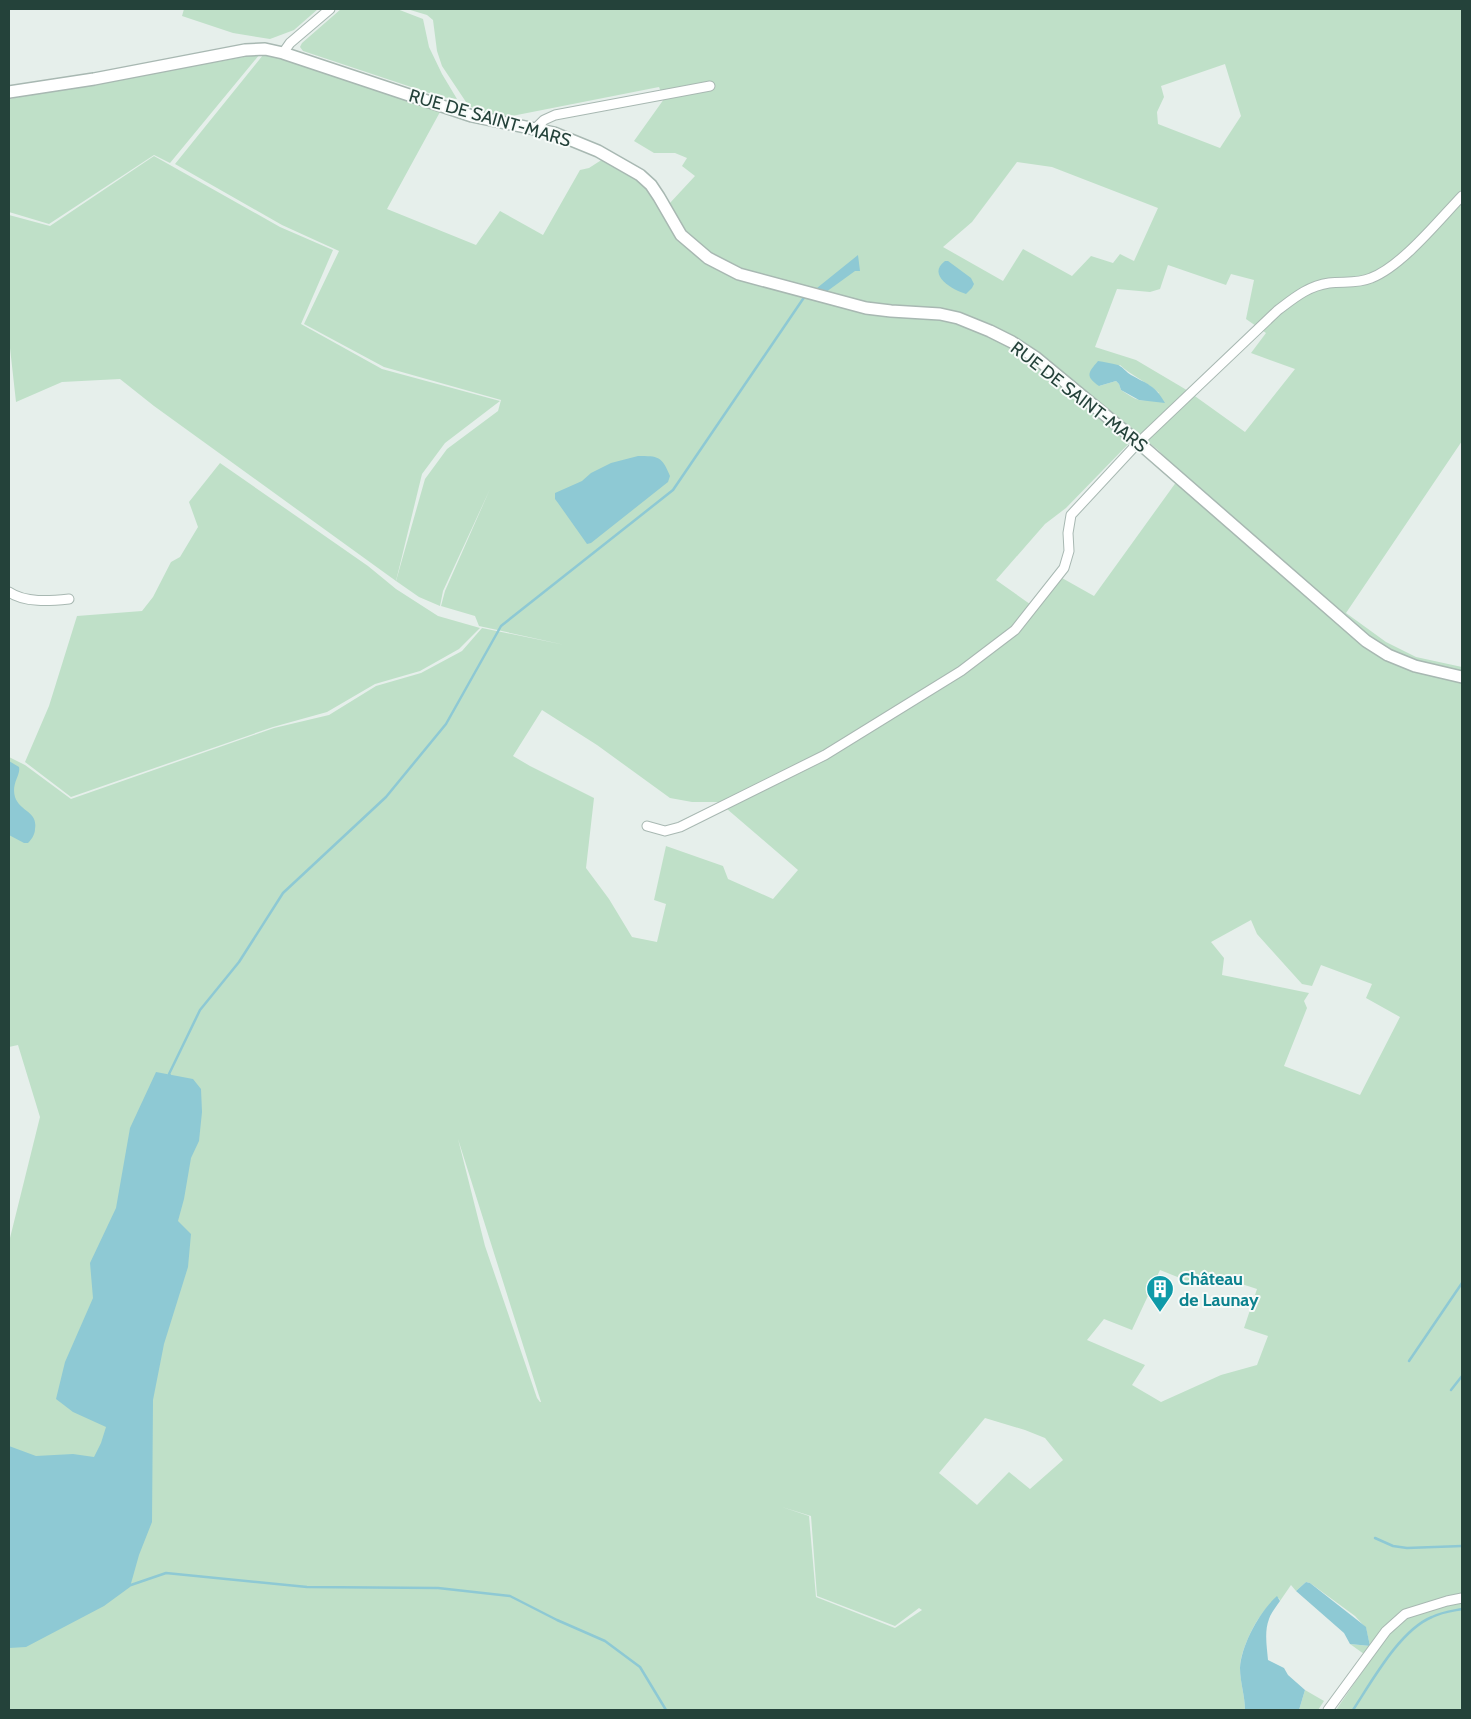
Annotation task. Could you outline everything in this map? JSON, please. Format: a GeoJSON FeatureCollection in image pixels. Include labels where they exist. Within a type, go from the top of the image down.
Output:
{"type":"FeatureCollection","features":[{"type":"Feature","properties":{"kind":"street"},"geometry":{"type":"LineString","coordinates":[[283,53],[290,43],[330,9]]}},
{"type":"Feature","properties":{"kind":"street","name":"RUE DE SAINT-MARS"},"geometry":{"type":"LineString","coordinates":[[9,92],[94,79],[245,50],[265,49],[283,53],[472,116],[554,133],[598,151],[640,175],[651,185],[681,235],[708,258],[721,266],[763,281],[866,308],[940,314],[958,318],[1012,342],[1035,358],[1139,443],[1366,641],[1388,655],[1415,666],[1462,678]]}},
{"type":"Feature","properties":{"kind":"street"},"geometry":{"type":"LineString","coordinates":[[536,128],[544,120],[555,115],[710,86]]}},
{"type":"Feature","properties":{"kind":"street"},"geometry":{"type":"LineString","coordinates":[[647,826],[666,831],[680,827],[825,755],[961,671],[1015,630],[1064,568],[1069,551],[1068,533],[1071,516],[1139,443],[1278,310],[1314,286],[1330,283],[1360,282],[1372,278],[1391,266],[1409,251],[1462,196]]}},
{"type":"Feature","properties":{"kind":"street"},"geometry":{"type":"LineString","coordinates":[[9,592],[15,596],[44,601],[69,599]]}},
{"type":"Feature","properties":{"kind":"street"},"geometry":{"type":"LineString","coordinates":[[1328,1710],[1386,1631],[1405,1614],[1462,1598]]}},
{"type":"Feature","properties":{"kind":"green space"},"geometry":{"type":"Polygon","coordinates":[[[184,9],[318,9],[294,30],[270,39],[233,33],[182,16],[184,9]]]}},
{"type":"Feature","properties":{"kind":"green space"},"geometry":{"type":"Polygon","coordinates":[[[341,9],[397,9],[423,19],[429,47],[457,99],[441,97],[303,51],[300,47],[302,43],[341,9]]]}},
{"type":"Feature","properties":{"kind":"green space"},"geometry":{"type":"Polygon","coordinates":[[[407,9],[1462,9],[1462,441],[1346,613],[1386,642],[1416,657],[1462,667],[1462,1710],[1336,1710],[1371,1659],[1350,1644],[1370,1646],[1366,1628],[1355,1616],[1306,1582],[1296,1591],[1291,1585],[1280,1601],[1279,1598],[1265,1610],[1253,1628],[1244,1649],[1240,1667],[1245,1710],[9,1710],[9,1242],[40,1117],[18,1045],[9,1047],[9,757],[25,765],[71,799],[274,728],[329,715],[376,686],[421,673],[462,651],[482,628],[565,645],[479,626],[475,616],[441,606],[445,591],[490,489],[443,591],[440,606],[419,597],[396,581],[425,479],[447,449],[498,411],[501,400],[384,367],[304,324],[339,251],[282,225],[175,164],[263,55],[283,58],[440,112],[387,209],[476,245],[500,211],[543,235],[580,170],[589,168],[603,159],[643,185],[650,192],[659,209],[669,204],[695,176],[682,166],[687,158],[675,153],[654,153],[634,141],[664,99],[659,87],[507,117],[476,110],[468,105],[442,66],[437,51],[433,20],[427,15],[407,9]],[[1225,64],[1161,86],[1164,97],[1157,112],[1158,124],[1220,148],[1241,116],[1225,64]],[[1017,162],[972,222],[943,247],[1003,281],[1023,249],[1072,276],[1091,256],[1113,263],[1120,254],[1134,261],[1158,208],[1052,167],[1017,162]],[[1168,265],[1160,289],[1150,292],[1117,289],[1095,347],[1136,360],[1185,389],[1245,432],[1295,369],[1251,353],[1266,333],[1246,319],[1254,280],[1231,274],[1226,285],[1168,265]],[[1120,365],[1099,386],[1116,381],[1121,390],[1136,399],[1148,399],[1159,393],[1120,365]],[[1138,434],[1066,508],[1045,524],[996,580],[1037,609],[1062,578],[1094,596],[1182,474],[1157,449],[1138,434]],[[542,710],[513,756],[594,798],[586,868],[609,899],[632,937],[657,942],[666,904],[654,900],[666,846],[723,866],[728,879],[773,899],[798,870],[721,802],[692,802],[670,798],[597,745],[542,710]],[[1251,920],[1211,942],[1224,958],[1222,975],[1309,993],[1304,1001],[1307,1008],[1284,1066],[1360,1095],[1400,1017],[1366,998],[1372,984],[1321,965],[1312,986],[1302,984],[1257,934],[1251,920]],[[458,1139],[485,1246],[541,1402],[458,1139]],[[1160,1270],[1132,1330],[1104,1319],[1087,1340],[1145,1365],[1132,1385],[1161,1402],[1221,1375],[1257,1365],[1268,1336],[1244,1328],[1257,1289],[1202,1271],[1195,1284],[1160,1270]],[[985,1418],[939,1473],[977,1505],[1009,1472],[1030,1489],[1063,1460],[1045,1438],[985,1418]],[[782,1507],[809,1516],[816,1597],[895,1628],[922,1610],[919,1608],[895,1626],[817,1596],[811,1516],[782,1507]]]}},
{"type":"Feature","properties":{"kind":"green space"},"geometry":{"type":"Polygon","coordinates":[[[260,54],[170,163],[154,155],[49,224],[9,212],[9,99],[260,54]]]}},
{"type":"Feature","properties":{"kind":"green space"},"geometry":{"type":"Polygon","coordinates":[[[154,156],[280,227],[333,250],[301,324],[382,369],[500,401],[445,443],[422,474],[396,581],[154,406],[120,379],[62,382],[16,402],[9,339],[9,215],[50,226],[154,156]]]}},
{"type":"Feature","properties":{"kind":"green space"},"geometry":{"type":"Polygon","coordinates":[[[220,463],[368,566],[396,589],[438,616],[480,628],[459,649],[420,671],[375,684],[327,712],[273,727],[71,797],[25,762],[49,706],[77,616],[142,611],[153,597],[171,562],[180,557],[198,527],[189,502],[220,463]]]}},
{"type":"Feature","properties":{"kind":"green space"},"geometry":{"type":"Polygon","coordinates":[[[1305,1690],[1324,1701],[1318,1710],[1299,1710],[1305,1690]]]}},
{"type":"Feature","properties":{"kind":"water"},"geometry":{"type":"Polygon","coordinates":[[[858,255],[860,271],[855,271],[826,292],[817,288],[858,255]]]}},
{"type":"Feature","properties":{"kind":"water"},"geometry":{"type":"Polygon","coordinates":[[[945,261],[948,261],[971,278],[974,284],[966,294],[955,289],[940,277],[938,272],[940,266],[945,261]]]}},
{"type":"Feature","properties":{"kind":"water"},"geometry":{"type":"Polygon","coordinates":[[[1098,361],[1120,366],[1154,389],[1165,403],[1139,400],[1121,390],[1116,381],[1099,386],[1090,377],[1090,372],[1098,361]]]}},
{"type":"Feature","properties":{"kind":"water"},"geometry":{"type":"Polygon","coordinates":[[[638,456],[655,457],[662,461],[670,476],[668,482],[591,543],[587,544],[555,499],[555,493],[582,481],[591,473],[611,463],[638,456]]]}},
{"type":"Feature","properties":{"kind":"water"},"geometry":{"type":"Polygon","coordinates":[[[9,761],[19,767],[14,788],[17,802],[31,815],[35,823],[34,835],[28,843],[24,843],[9,835],[9,761]]]}},
{"type":"Feature","properties":{"kind":"water"},"geometry":{"type":"Polygon","coordinates":[[[156,1072],[193,1079],[201,1089],[202,1112],[199,1141],[191,1158],[178,1221],[191,1234],[188,1267],[164,1344],[153,1400],[152,1522],[139,1555],[130,1587],[104,1606],[26,1647],[9,1648],[9,1446],[36,1456],[73,1454],[94,1457],[101,1443],[106,1427],[73,1412],[56,1399],[65,1362],[93,1298],[90,1263],[116,1208],[130,1128],[156,1072]]]}},
{"type":"Feature","properties":{"kind":"water"},"geometry":{"type":"Polygon","coordinates":[[[1306,1582],[1310,1583],[1366,1627],[1370,1646],[1350,1644],[1344,1633],[1296,1591],[1306,1582]]]}},
{"type":"Feature","properties":{"kind":"water"},"geometry":{"type":"Polygon","coordinates":[[[1277,1596],[1280,1601],[1267,1624],[1268,1660],[1284,1668],[1288,1675],[1305,1690],[1299,1710],[1245,1710],[1240,1668],[1241,1659],[1252,1629],[1264,1610],[1277,1596]]]}},
{"type":"Feature","properties":{"kind":"waterway"},"geometry":{"type":"LineString","coordinates":[[171,1077],[169,1074],[200,1010],[239,962],[283,893],[386,797],[446,724],[501,626],[673,490],[805,296]]}},
{"type":"Feature","properties":{"kind":"waterway"},"geometry":{"type":"LineString","coordinates":[[1409,1361],[1462,1283]]}},
{"type":"Feature","properties":{"kind":"waterway"},"geometry":{"type":"LineString","coordinates":[[1451,1390],[1462,1376]]}},
{"type":"Feature","properties":{"kind":"waterway"},"geometry":{"type":"LineString","coordinates":[[1375,1538],[1393,1546],[1407,1548],[1462,1546]]}},
{"type":"Feature","properties":{"kind":"waterway"},"geometry":{"type":"LineString","coordinates":[[128,1586],[166,1573],[307,1587],[438,1588],[510,1596],[557,1620],[605,1641],[640,1667],[666,1710]]}},
{"type":"Feature","properties":{"kind":"waterway"},"geometry":{"type":"LineString","coordinates":[[1353,1710],[1378,1671],[1398,1644],[1409,1633],[1436,1615],[1462,1609]]}},
{"type":"Feature","properties":{"kind":"place","name":"Château de Launay"},"geometry":{"type":"Point","coordinates":[1160,1313]}}]}
